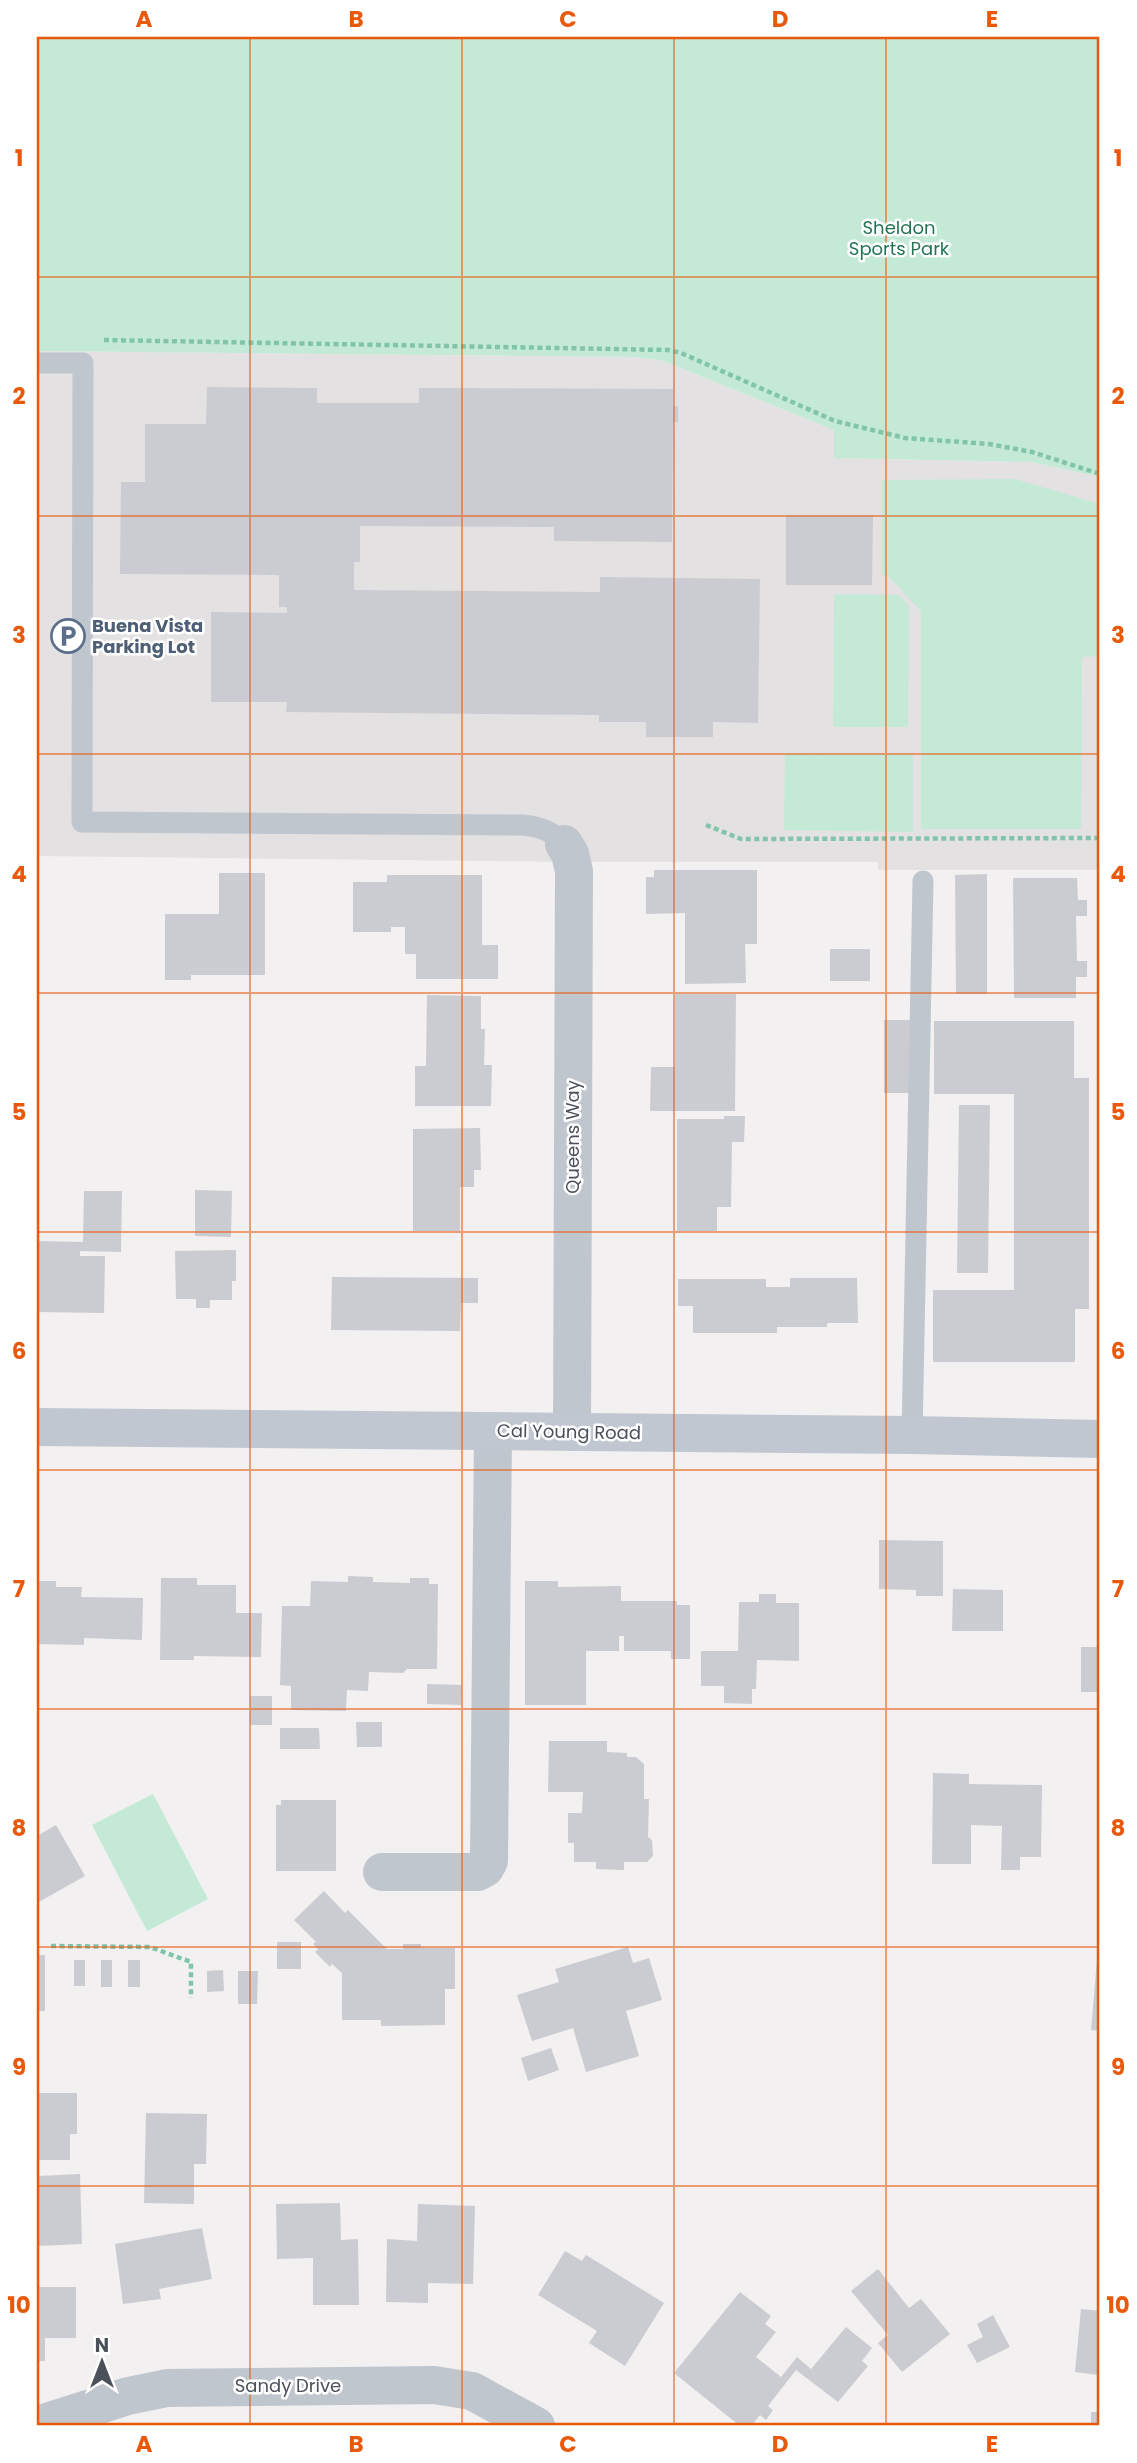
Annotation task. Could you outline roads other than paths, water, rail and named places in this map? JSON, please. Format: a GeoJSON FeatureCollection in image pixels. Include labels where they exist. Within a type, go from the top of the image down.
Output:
{"type":"FeatureCollection","features":[{"type":"Feature","properties":{"kind":"main road","name":"Cal Young Road"},"geometry":{"type":"LineString","coordinates":[[37,1427],[1100,1439]]}},
{"type":"Feature","properties":{"kind":"street","name":"Queens Way"},"geometry":{"type":"LineString","coordinates":[[564,844],[570,854],[574,871],[572,1432]]}},
{"type":"Feature","properties":{"kind":"street"},"geometry":{"type":"LineString","coordinates":[[382,1872],[478,1872],[485,1868],[489,1861],[493,1431]]}},
{"type":"Feature","properties":{"kind":"street","name":"Sandy Drive"},"geometry":{"type":"LineString","coordinates":[[37,2425],[128,2396],[167,2388],[434,2385],[472,2391],[536,2426]]}},
{"type":"Feature","properties":{"kind":"lane"},"geometry":{"type":"LineString","coordinates":[[37,363],[83,363],[82,822],[523,825],[551,831],[564,844]]}},
{"type":"Feature","properties":{"kind":"lane"},"geometry":{"type":"LineString","coordinates":[[912,1435],[923,881]]}},
{"type":"Feature","properties":{"kind":"place","name":"Buena Vista Parking Lot"},"geometry":{"type":"Point","coordinates":[68,636]}},
{"type":"Feature","properties":{"kind":"park label","name":"Sheldon Sports Park"},"geometry":{"type":"Point","coordinates":[899,238]}}]}
